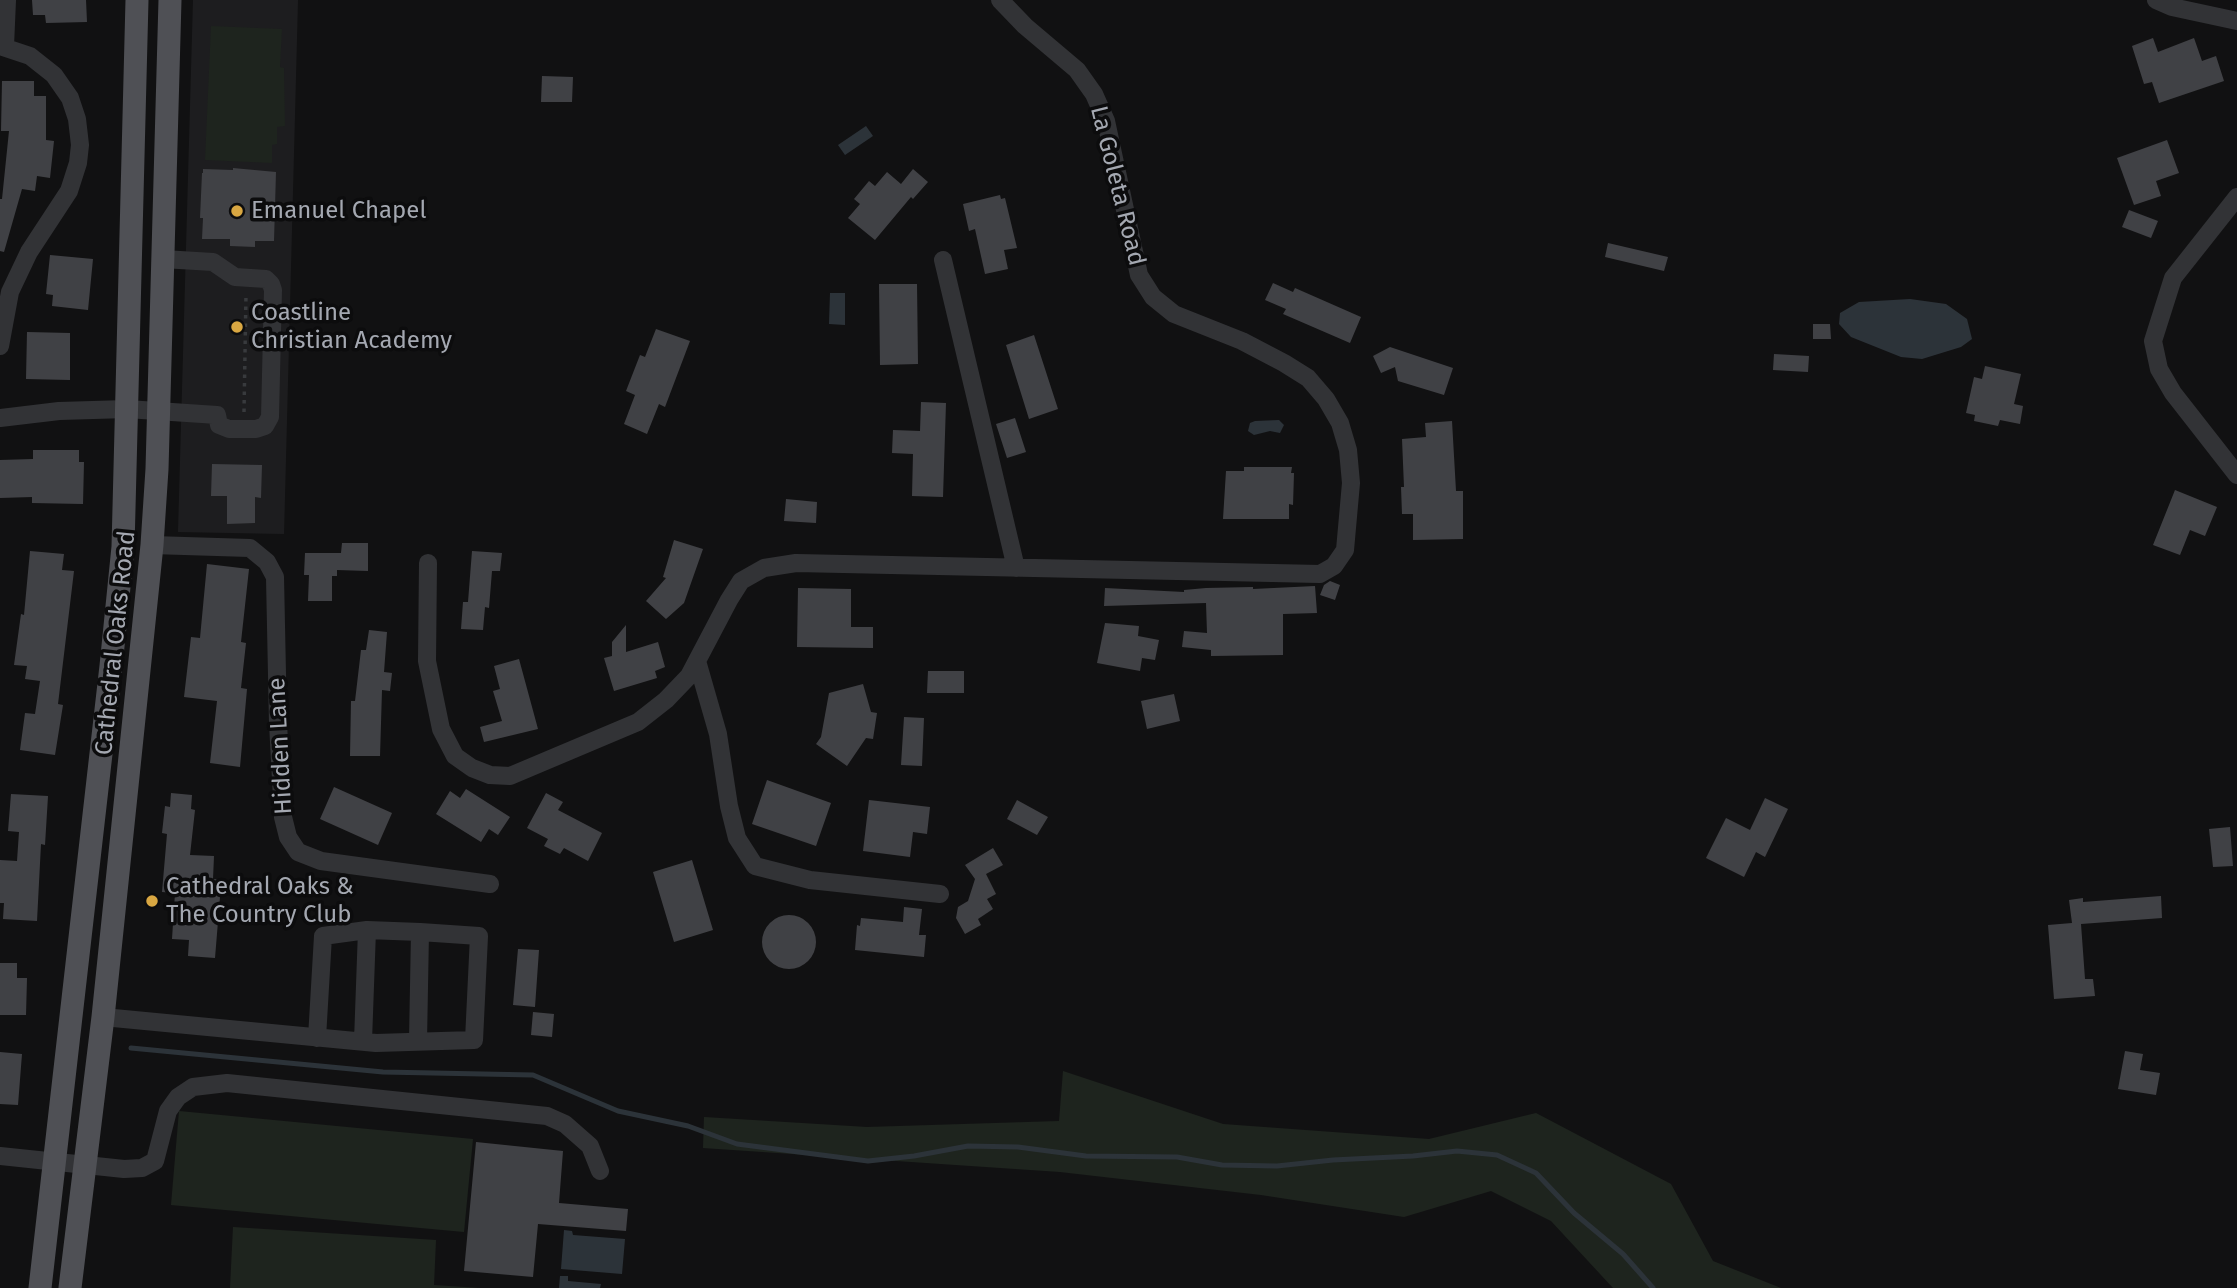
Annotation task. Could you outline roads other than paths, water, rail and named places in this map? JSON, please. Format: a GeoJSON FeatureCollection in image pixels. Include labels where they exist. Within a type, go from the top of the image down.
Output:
{"type":"FeatureCollection","features":[{"type":"Feature","properties":{"kind":"main road","name":"Cathedral Oaks Road"},"geometry":{"type":"LineString","coordinates":[[40,1288],[123,547],[137,0]]}},
{"type":"Feature","properties":{"kind":"main road","name":"Cathedral Oaks Road"},"geometry":{"type":"LineString","coordinates":[[70,1288],[103,1017],[152,545],[159,410],[170,0]]}},
{"type":"Feature","properties":{"kind":"street"},"geometry":{"type":"LineString","coordinates":[[0,346],[10,292],[29,252],[69,191],[78,163],[80,145],[77,119],[70,98],[54,75],[30,56],[2,46],[6,0]]}},
{"type":"Feature","properties":{"kind":"street","name":"La Goleta Road"},"geometry":{"type":"LineString","coordinates":[[428,563],[427,661],[441,729],[455,755],[472,768],[490,775],[510,775],[638,722],[666,700],[689,676],[741,580],[764,568],[796,563],[1320,574],[1334,566],[1345,550],[1351,483],[1348,450],[1340,423],[1326,399],[1308,379],[1284,363],[1242,341],[1174,314],[1153,298],[1139,275],[1106,121],[1094,94],[1077,70],[1024,26],[1000,0]]}},
{"type":"Feature","properties":{"kind":"street"},"geometry":{"type":"LineString","coordinates":[[2156,0],[2172,7],[2237,21]]}},
{"type":"Feature","properties":{"kind":"street"},"geometry":{"type":"LineString","coordinates":[[2237,197],[2174,278],[2154,341],[2159,369],[2173,393],[2237,475]]}},
{"type":"Feature","properties":{"kind":"street"},"geometry":{"type":"LineString","coordinates":[[1,412],[159,410],[216,415],[219,425],[229,429],[256,429],[268,422],[272,286],[266,279],[234,277],[213,262],[163,260]]}},
{"type":"Feature","properties":{"kind":"street"},"geometry":{"type":"LineString","coordinates":[[943,260],[1016,568]]}},
{"type":"Feature","properties":{"kind":"street","name":"Hidden Lane"},"geometry":{"type":"LineString","coordinates":[[152,545],[250,548],[267,562],[275,578],[278,723],[284,817],[288,837],[298,852],[321,860],[490,884]]}},
{"type":"Feature","properties":{"kind":"street"},"geometry":{"type":"LineString","coordinates":[[697,661],[718,734],[729,806],[737,838],[755,866],[810,880],[940,894]]}},
{"type":"Feature","properties":{"kind":"street"},"geometry":{"type":"LineString","coordinates":[[103,1017],[317,1038],[363,1041],[474,1040],[479,936],[368,930],[323,936],[317,1038]]}},
{"type":"Feature","properties":{"kind":"street"},"geometry":{"type":"LineString","coordinates":[[363,1041],[368,930]]}},
{"type":"Feature","properties":{"kind":"street"},"geometry":{"type":"LineString","coordinates":[[418,1041],[419,932]]}},
{"type":"Feature","properties":{"kind":"street"},"geometry":{"type":"LineString","coordinates":[[0,1156],[124,1169],[149,1166],[155,1161],[168,1111],[178,1097],[193,1087],[227,1083],[547,1116],[565,1124],[590,1146],[600,1171]]}},
{"type":"Feature","properties":{"kind":"waterway"},"geometry":{"type":"LineString","coordinates":[[131,1048],[383,1072],[533,1075],[618,1111],[688,1126],[737,1144],[868,1161],[968,1146],[1018,1147],[1086,1156],[1177,1157],[1222,1165],[1277,1166],[1457,1151],[1497,1155],[1536,1173],[1574,1213],[1623,1254],[1653,1288]]}},
{"type":"Feature","properties":{"kind":"place","name":"Emanuel Chapel"},"geometry":{"type":"Point","coordinates":[237,211]}},
{"type":"Feature","properties":{"kind":"place","name":"Coastline Christian Academy"},"geometry":{"type":"Point","coordinates":[237,327]}},
{"type":"Feature","properties":{"kind":"place","name":"Cathedral Oaks & The Country Club"},"geometry":{"type":"Point","coordinates":[152,901]}}]}
